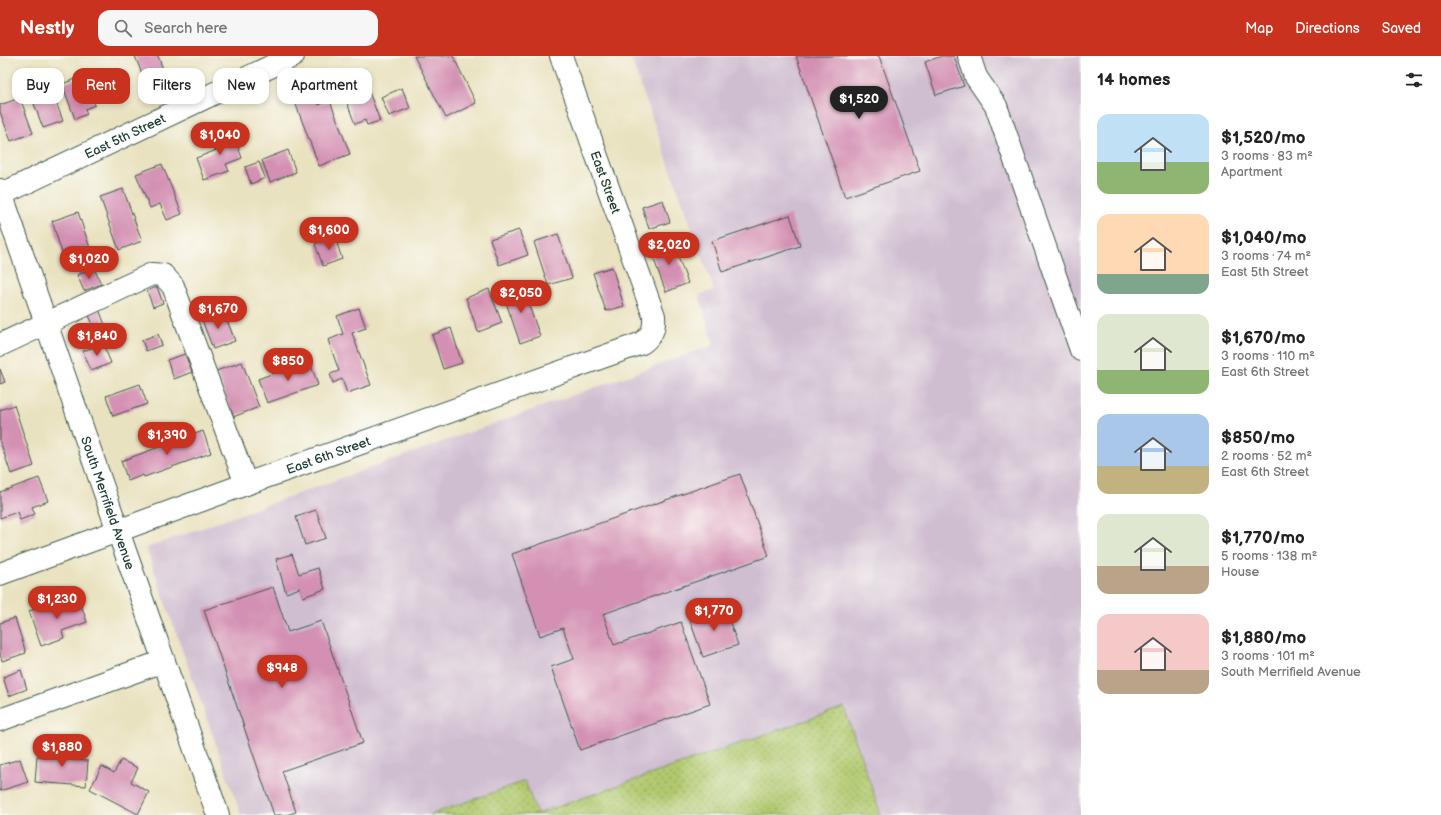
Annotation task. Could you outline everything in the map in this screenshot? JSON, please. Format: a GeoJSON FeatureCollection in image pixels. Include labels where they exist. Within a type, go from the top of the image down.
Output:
{"type":"FeatureCollection","features":[{"type":"Feature","properties":{"kind":"street","name":"East Street"},"geometry":{"type":"LineString","coordinates":[[561,56],[654,316],[653,332]]}},
{"type":"Feature","properties":{"kind":"street"},"geometry":{"type":"LineString","coordinates":[[969,56],[976,77],[996,106],[1081,350]]}},
{"type":"Feature","properties":{"kind":"street","name":"East 5th Street"},"geometry":{"type":"LineString","coordinates":[[0,193],[281,59]]}},
{"type":"Feature","properties":{"kind":"street","name":"South Merrifield Avenue"},"geometry":{"type":"LineString","coordinates":[[0,193],[47,323],[118,531],[218,815]]}},
{"type":"Feature","properties":{"kind":"street"},"geometry":{"type":"LineString","coordinates":[[0,345],[152,274],[164,275],[173,286],[246,484]]}},
{"type":"Feature","properties":{"kind":"street","name":"East 6th Street"},"geometry":{"type":"LineString","coordinates":[[0,574],[246,484],[642,343],[653,332]]}},
{"type":"Feature","properties":{"kind":"street"},"geometry":{"type":"LineString","coordinates":[[0,720],[164,661]]}},
{"type":"Feature","properties":{"kind":"shaded area"},"geometry":{"type":"Polygon","coordinates":[[[630,56],[1081,56],[1081,815],[881,815],[843,707],[537,814],[525,781],[430,815],[241,815],[146,548],[714,345],[699,295],[714,290],[630,56]]]}},
{"type":"Feature","properties":{"kind":"green space"},"geometry":{"type":"Polygon","coordinates":[[[844,707],[881,815],[430,815],[525,781],[537,814],[844,707]]]}},
{"type":"Feature","properties":{"kind":"building"},"geometry":{"type":"Polygon","coordinates":[[[135,56],[158,56],[162,68],[140,68],[135,56]]]}},
{"type":"Feature","properties":{"kind":"building"},"geometry":{"type":"Polygon","coordinates":[[[414,56],[453,56],[476,103],[446,118],[414,56]]]}},
{"type":"Feature","properties":{"kind":"building"},"geometry":{"type":"Polygon","coordinates":[[[796,56],[879,56],[920,171],[845,197],[796,56]]]}},
{"type":"Feature","properties":{"kind":"building"},"geometry":{"type":"Polygon","coordinates":[[[942,56],[954,56],[964,86],[936,95],[925,62],[942,56]]]}},
{"type":"Feature","properties":{"kind":"building"},"geometry":{"type":"Polygon","coordinates":[[[72,80],[72,104],[95,104],[85,109],[87,114],[75,119],[64,89],[64,83],[72,80]]]}},
{"type":"Feature","properties":{"kind":"building"},"geometry":{"type":"Polygon","coordinates":[[[402,88],[410,108],[389,116],[381,97],[402,88]]]}},
{"type":"Feature","properties":{"kind":"building"},"geometry":{"type":"Polygon","coordinates":[[[372,100],[380,121],[367,125],[365,120],[355,124],[348,104],[372,104],[372,100]]]}},
{"type":"Feature","properties":{"kind":"building"},"geometry":{"type":"Polygon","coordinates":[[[12,101],[12,104],[22,104],[33,133],[11,141],[0,112],[0,105],[12,101]]]}},
{"type":"Feature","properties":{"kind":"building"},"geometry":{"type":"Polygon","coordinates":[[[34,104],[57,104],[63,121],[43,128],[34,104]]]}},
{"type":"Feature","properties":{"kind":"building"},"geometry":{"type":"Polygon","coordinates":[[[296,104],[331,104],[350,154],[319,166],[296,104]]]}},
{"type":"Feature","properties":{"kind":"building"},"geometry":{"type":"Polygon","coordinates":[[[232,129],[242,158],[226,164],[229,171],[204,180],[196,158],[222,148],[217,135],[232,129]]]}},
{"type":"Feature","properties":{"kind":"building"},"geometry":{"type":"Polygon","coordinates":[[[288,150],[296,172],[270,182],[262,160],[288,150]]]}},
{"type":"Feature","properties":{"kind":"building"},"geometry":{"type":"Polygon","coordinates":[[[259,162],[265,178],[251,184],[245,167],[259,162]]]}},
{"type":"Feature","properties":{"kind":"building"},"geometry":{"type":"Polygon","coordinates":[[[162,164],[182,214],[167,220],[160,204],[150,208],[136,174],[162,164]]]}},
{"type":"Feature","properties":{"kind":"building"},"geometry":{"type":"Polygon","coordinates":[[[123,189],[142,241],[119,250],[100,197],[123,189]]]}},
{"type":"Feature","properties":{"kind":"building"},"geometry":{"type":"Polygon","coordinates":[[[663,200],[670,222],[649,229],[642,207],[663,200]]]}},
{"type":"Feature","properties":{"kind":"building"},"geometry":{"type":"Polygon","coordinates":[[[78,212],[90,248],[63,256],[52,221],[78,212]]]}},
{"type":"Feature","properties":{"kind":"building"},"geometry":{"type":"Polygon","coordinates":[[[790,215],[800,246],[722,272],[712,241],[790,215]]]}},
{"type":"Feature","properties":{"kind":"building"},"geometry":{"type":"Polygon","coordinates":[[[519,230],[528,255],[499,265],[490,239],[519,230]]]}},
{"type":"Feature","properties":{"kind":"building"},"geometry":{"type":"Polygon","coordinates":[[[558,234],[572,278],[548,285],[534,242],[558,234]]]}},
{"type":"Feature","properties":{"kind":"building"},"geometry":{"type":"Polygon","coordinates":[[[335,237],[342,259],[323,266],[315,244],[335,237]]]}},
{"type":"Feature","properties":{"kind":"building"},"geometry":{"type":"Polygon","coordinates":[[[672,241],[688,283],[666,292],[650,249],[672,241]]]}},
{"type":"Feature","properties":{"kind":"building"},"geometry":{"type":"Polygon","coordinates":[[[612,267],[624,306],[606,311],[593,273],[612,267]]]}},
{"type":"Feature","properties":{"kind":"building"},"geometry":{"type":"Polygon","coordinates":[[[94,268],[101,284],[84,291],[77,275],[94,268]]]}},
{"type":"Feature","properties":{"kind":"building"},"geometry":{"type":"Polygon","coordinates":[[[521,284],[540,336],[520,343],[502,291],[521,284]]]}},
{"type":"Feature","properties":{"kind":"building"},"geometry":{"type":"Polygon","coordinates":[[[157,287],[163,303],[153,307],[147,291],[157,287]]]}},
{"type":"Feature","properties":{"kind":"building"},"geometry":{"type":"Polygon","coordinates":[[[489,289],[502,323],[478,332],[466,298],[489,289]]]}},
{"type":"Feature","properties":{"kind":"building"},"geometry":{"type":"Polygon","coordinates":[[[359,308],[366,328],[352,333],[371,385],[347,393],[342,379],[333,383],[330,374],[339,371],[328,340],[343,334],[337,316],[359,308]]]}},
{"type":"Feature","properties":{"kind":"building"},"geometry":{"type":"Polygon","coordinates":[[[99,309],[105,325],[95,329],[88,313],[99,309]]]}},
{"type":"Feature","properties":{"kind":"building"},"geometry":{"type":"Polygon","coordinates":[[[224,312],[235,341],[213,349],[202,320],[224,312]]]}},
{"type":"Feature","properties":{"kind":"building"},"geometry":{"type":"Polygon","coordinates":[[[451,328],[462,363],[443,369],[432,335],[451,328]]]}},
{"type":"Feature","properties":{"kind":"building"},"geometry":{"type":"Polygon","coordinates":[[[158,334],[162,345],[146,351],[142,340],[158,334]]]}},
{"type":"Feature","properties":{"kind":"building"},"geometry":{"type":"Polygon","coordinates":[[[103,344],[111,363],[91,371],[83,351],[103,344]]]}},
{"type":"Feature","properties":{"kind":"building"},"geometry":{"type":"Polygon","coordinates":[[[185,354],[192,372],[174,379],[167,360],[185,354]]]}},
{"type":"Feature","properties":{"kind":"building"},"geometry":{"type":"Polygon","coordinates":[[[309,360],[318,385],[267,403],[258,379],[309,360]]]}},
{"type":"Feature","properties":{"kind":"building"},"geometry":{"type":"Polygon","coordinates":[[[242,362],[259,407],[233,417],[216,371],[242,362]]]}},
{"type":"Feature","properties":{"kind":"building"},"geometry":{"type":"Polygon","coordinates":[[[0,369],[5,382],[0,384],[0,369]]]}},
{"type":"Feature","properties":{"kind":"building"},"geometry":{"type":"Polygon","coordinates":[[[140,384],[147,404],[113,416],[106,396],[140,384]]]}},
{"type":"Feature","properties":{"kind":"building"},"geometry":{"type":"Polygon","coordinates":[[[14,405],[34,466],[11,474],[0,441],[0,410],[14,405]]]}},
{"type":"Feature","properties":{"kind":"building"},"geometry":{"type":"Polygon","coordinates":[[[203,431],[211,453],[144,477],[143,475],[128,481],[121,461],[203,431]]]}},
{"type":"Feature","properties":{"kind":"building"},"geometry":{"type":"Polygon","coordinates":[[[740,474],[769,556],[603,614],[614,645],[681,622],[710,704],[580,750],[551,667],[574,659],[563,628],[540,636],[512,554],[740,474]]]}},
{"type":"Feature","properties":{"kind":"building"},"geometry":{"type":"Polygon","coordinates":[[[39,478],[48,501],[32,507],[35,514],[20,520],[17,512],[0,518],[0,492],[39,478]]]}},
{"type":"Feature","properties":{"kind":"building"},"geometry":{"type":"Polygon","coordinates":[[[316,510],[326,538],[305,545],[296,517],[316,510]]]}},
{"type":"Feature","properties":{"kind":"building"},"geometry":{"type":"Polygon","coordinates":[[[292,554],[299,574],[318,568],[325,589],[303,597],[300,588],[286,593],[276,559],[292,554]]]}},
{"type":"Feature","properties":{"kind":"building"},"geometry":{"type":"Polygon","coordinates":[[[273,587],[288,632],[321,621],[363,743],[282,771],[296,812],[286,815],[274,815],[204,610],[273,587]]]}},
{"type":"Feature","properties":{"kind":"building"},"geometry":{"type":"Polygon","coordinates":[[[79,599],[87,622],[62,631],[64,638],[41,646],[29,611],[53,603],[55,607],[79,599]]]}},
{"type":"Feature","properties":{"kind":"building"},"geometry":{"type":"Polygon","coordinates":[[[724,606],[738,645],[703,657],[689,618],[724,606]]]}},
{"type":"Feature","properties":{"kind":"building"},"geometry":{"type":"Polygon","coordinates":[[[15,618],[26,653],[2,661],[0,654],[0,623],[15,618]]]}},
{"type":"Feature","properties":{"kind":"building"},"geometry":{"type":"Polygon","coordinates":[[[21,670],[27,689],[9,696],[3,677],[21,670]]]}},
{"type":"Feature","properties":{"kind":"building"},"geometry":{"type":"Polygon","coordinates":[[[56,745],[74,746],[73,760],[88,761],[86,786],[35,782],[37,756],[55,757],[56,745]]]}},
{"type":"Feature","properties":{"kind":"building"},"geometry":{"type":"Polygon","coordinates":[[[20,759],[28,782],[0,791],[0,765],[20,759]]]}},
{"type":"Feature","properties":{"kind":"building"},"geometry":{"type":"Polygon","coordinates":[[[121,760],[138,768],[131,782],[149,792],[138,814],[90,789],[102,766],[114,773],[121,760]]]}}]}
